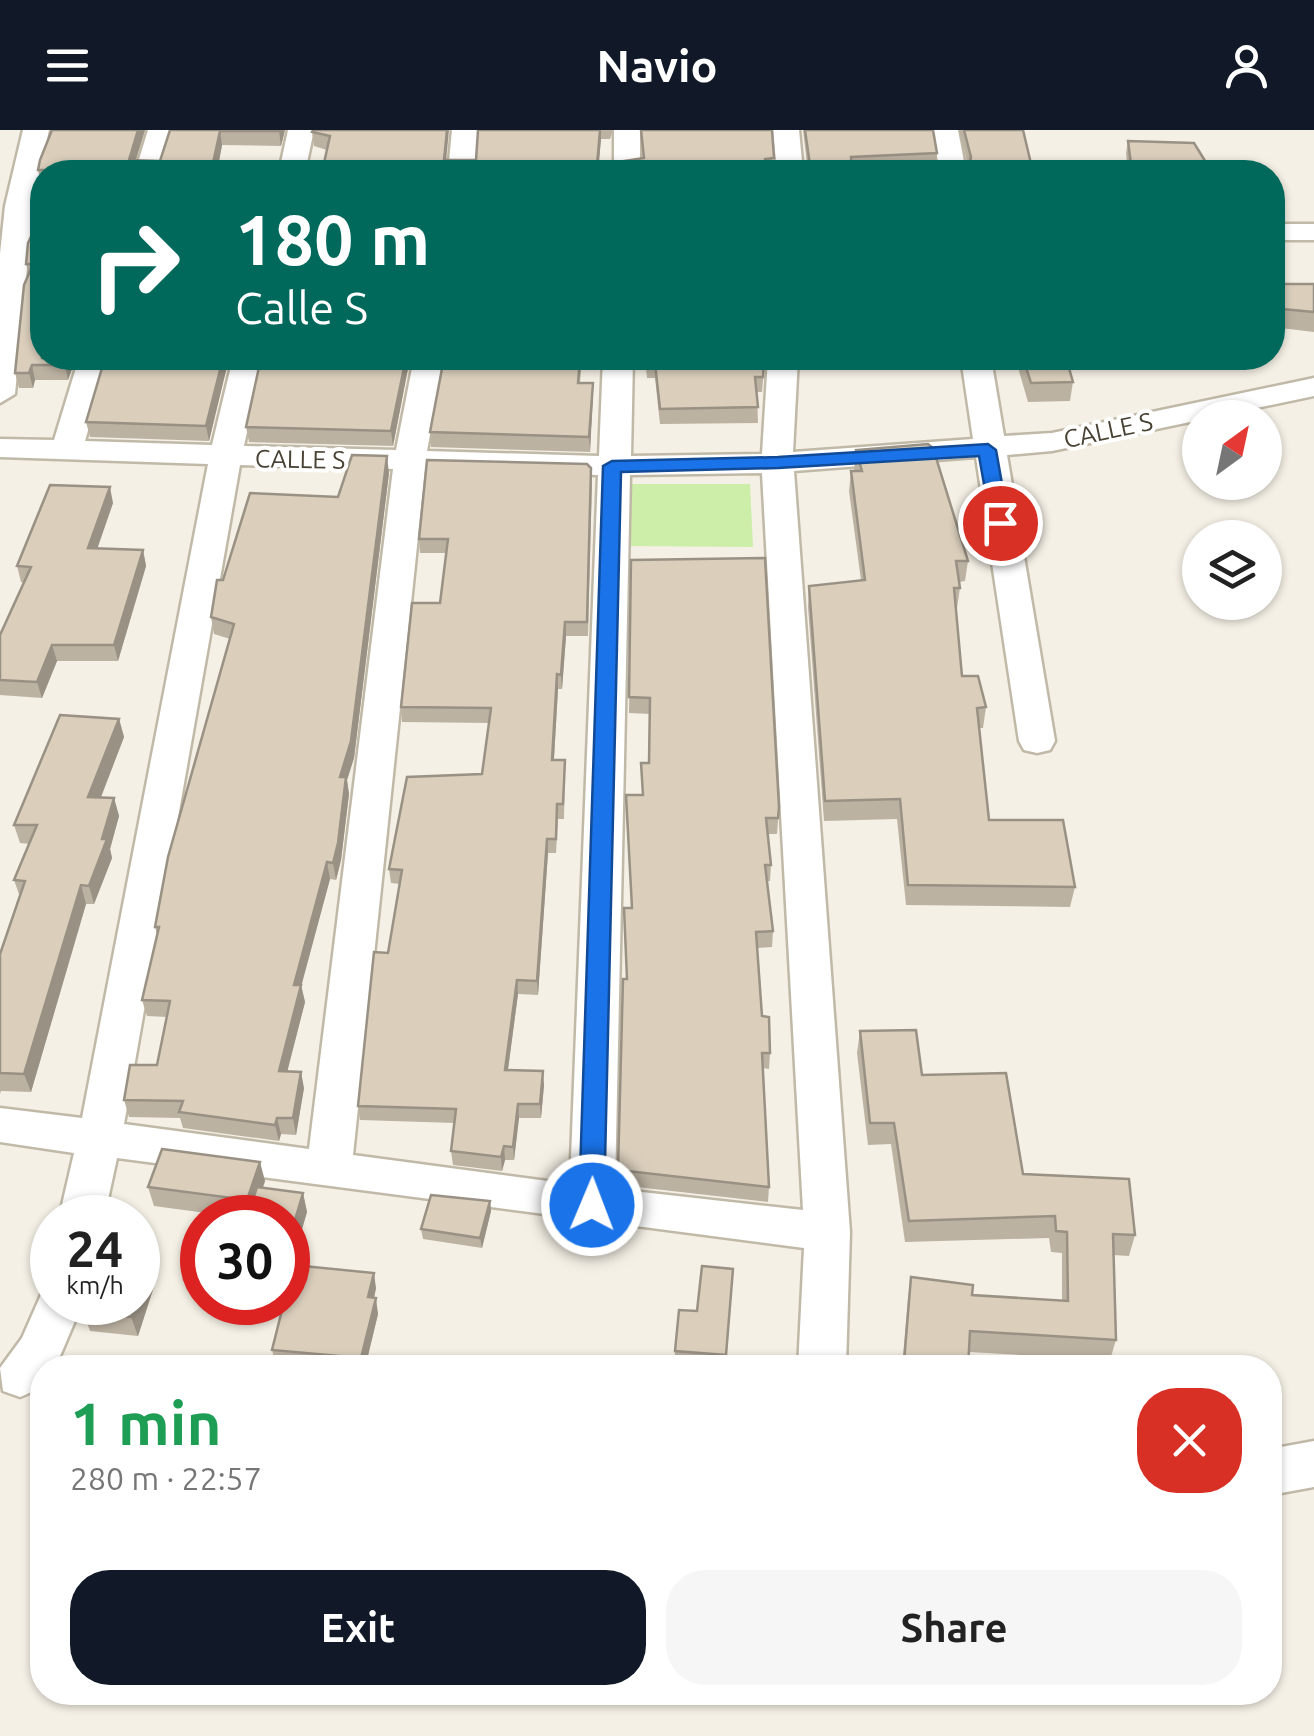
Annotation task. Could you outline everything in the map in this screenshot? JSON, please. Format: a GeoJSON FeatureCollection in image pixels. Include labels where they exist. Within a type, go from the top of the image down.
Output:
{"type":"FeatureCollection","features":[{"type":"Feature","properties":{"kind":"street"},"geometry":{"type":"LineString","coordinates":[[0,394],[10,206],[36,130]]}},
{"type":"Feature","properties":{"kind":"street"},"geometry":{"type":"LineString","coordinates":[[152,160],[161,130]]}},
{"type":"Feature","properties":{"kind":"street"},"geometry":{"type":"LineString","coordinates":[[295,160],[301,130]]}},
{"type":"Feature","properties":{"kind":"street"},"geometry":{"type":"LineString","coordinates":[[463,160],[465,130]]}},
{"type":"Feature","properties":{"kind":"street"},"geometry":{"type":"LineString","coordinates":[[627,130],[627,160]]}},
{"type":"Feature","properties":{"kind":"street"},"geometry":{"type":"LineString","coordinates":[[786,130],[789,160]]}},
{"type":"Feature","properties":{"kind":"street"},"geometry":{"type":"LineString","coordinates":[[945,130],[951,160]]}},
{"type":"Feature","properties":{"kind":"street"},"geometry":{"type":"LineString","coordinates":[[1285,232],[1314,232]]}},
{"type":"Feature","properties":{"kind":"street"},"geometry":{"type":"LineString","coordinates":[[66,452],[90,370]]}},
{"type":"Feature","properties":{"kind":"street"},"geometry":{"type":"LineString","coordinates":[[86,1195],[100,1137],[225,458],[245,370]]}},
{"type":"Feature","properties":{"kind":"street"},"geometry":{"type":"LineString","coordinates":[[329,1169],[410,460],[427,370]]}},
{"type":"Feature","properties":{"kind":"street"},"geometry":{"type":"LineString","coordinates":[[592,1205],[617,370]]}},
{"type":"Feature","properties":{"kind":"street"},"geometry":{"type":"LineString","coordinates":[[782,370],[778,463],[827,1232],[822,1355]]}},
{"type":"Feature","properties":{"kind":"street"},"geometry":{"type":"LineString","coordinates":[[978,370],[1037,741]]}},
{"type":"Feature","properties":{"kind":"street","name":"CALLE S"},"geometry":{"type":"LineString","coordinates":[[0,448],[225,458],[612,466],[778,463],[988,450],[1052,442],[1314,387]]}},
{"type":"Feature","properties":{"kind":"street"},"geometry":{"type":"LineString","coordinates":[[0,1125],[592,1205],[827,1232]]}},
{"type":"Feature","properties":{"kind":"street"},"geometry":{"type":"LineString","coordinates":[[38,1355],[51,1325]]}},
{"type":"Feature","properties":{"kind":"street"},"geometry":{"type":"LineString","coordinates":[[1282,1470],[1314,1464]]}},
{"type":"Feature","properties":{"kind":"green space"},"geometry":{"type":"Polygon","coordinates":[[[624,484],[750,484],[753,547],[623,546],[624,484]]]}},
{"type":"Feature","properties":{"kind":"building"},"geometry":{"type":"Polygon","coordinates":[[[52,130],[138,130],[129,160],[40,160],[52,130]]]}},
{"type":"Feature","properties":{"kind":"building"},"geometry":{"type":"Polygon","coordinates":[[[170,130],[279,130],[220,131],[214,160],[160,160],[170,130]]]}},
{"type":"Feature","properties":{"kind":"building"},"geometry":{"type":"Polygon","coordinates":[[[447,130],[444,160],[325,160],[330,136],[312,132],[447,130]]]}},
{"type":"Feature","properties":{"kind":"building"},"geometry":{"type":"Polygon","coordinates":[[[478,130],[600,130],[597,160],[476,160],[478,130]]]}},
{"type":"Feature","properties":{"kind":"building"},"geometry":{"type":"Polygon","coordinates":[[[641,130],[772,130],[774,158],[765,160],[631,160],[644,158],[641,130]]]}},
{"type":"Feature","properties":{"kind":"building"},"geometry":{"type":"Polygon","coordinates":[[[805,130],[933,130],[937,153],[851,157],[851,160],[809,160],[805,130]]]}},
{"type":"Feature","properties":{"kind":"building"},"geometry":{"type":"Polygon","coordinates":[[[964,130],[1023,130],[1030,160],[970,160],[964,130]]]}},
{"type":"Feature","properties":{"kind":"building"},"geometry":{"type":"Polygon","coordinates":[[[1128,141],[1194,143],[1205,160],[1130,160],[1128,141]]]}},
{"type":"Feature","properties":{"kind":"building"},"geometry":{"type":"Polygon","coordinates":[[[30,239],[30,264],[26,264],[30,239]]]}},
{"type":"Feature","properties":{"kind":"building"},"geometry":{"type":"Polygon","coordinates":[[[30,271],[30,370],[15,373],[24,285],[30,271]]]}},
{"type":"Feature","properties":{"kind":"building"},"geometry":{"type":"Polygon","coordinates":[[[1285,284],[1314,284],[1314,312],[1285,309],[1285,284]]]}},
{"type":"Feature","properties":{"kind":"building"},"geometry":{"type":"Polygon","coordinates":[[[101,370],[220,370],[206,426],[86,422],[101,370]]]}},
{"type":"Feature","properties":{"kind":"building"},"geometry":{"type":"Polygon","coordinates":[[[258,370],[404,370],[391,431],[246,427],[258,370]]]}},
{"type":"Feature","properties":{"kind":"building"},"geometry":{"type":"Polygon","coordinates":[[[442,370],[579,370],[578,383],[593,383],[589,437],[430,432],[442,370]]]}},
{"type":"Feature","properties":{"kind":"building"},"geometry":{"type":"Polygon","coordinates":[[[656,370],[763,370],[763,377],[755,377],[758,407],[660,409],[656,370]]]}},
{"type":"Feature","properties":{"kind":"building"},"geometry":{"type":"Polygon","coordinates":[[[1027,370],[1070,370],[1073,382],[1031,383],[1027,370]]]}},
{"type":"Feature","properties":{"kind":"building"},"geometry":{"type":"Polygon","coordinates":[[[928,444],[933,448],[968,561],[956,561],[960,588],[954,588],[962,676],[978,676],[986,707],[977,708],[989,820],[1063,820],[1075,887],[908,885],[900,799],[825,801],[809,586],[865,580],[851,471],[862,471],[856,450],[928,444]]]}},
{"type":"Feature","properties":{"kind":"building"},"geometry":{"type":"Polygon","coordinates":[[[352,455],[387,456],[351,741],[340,777],[346,777],[338,843],[333,863],[327,862],[294,985],[301,985],[279,1071],[301,1072],[293,1118],[277,1118],[275,1125],[179,1112],[183,1101],[124,1100],[130,1065],[157,1065],[170,1001],[142,1000],[159,927],[155,927],[168,857],[234,624],[211,617],[217,580],[223,580],[250,493],[338,497],[352,455]]]}},
{"type":"Feature","properties":{"kind":"building"},"geometry":{"type":"Polygon","coordinates":[[[427,460],[587,464],[591,468],[587,622],[565,622],[561,675],[557,674],[552,760],[565,760],[563,804],[557,804],[556,839],[547,839],[537,981],[517,980],[505,1070],[543,1071],[540,1104],[518,1104],[513,1147],[504,1146],[501,1157],[451,1151],[456,1109],[358,1106],[374,952],[388,953],[402,870],[389,869],[407,777],[482,774],[491,708],[401,707],[412,603],[440,603],[448,539],[419,539],[427,460]]]}},
{"type":"Feature","properties":{"kind":"building"},"geometry":{"type":"Polygon","coordinates":[[[50,485],[110,487],[88,548],[143,550],[114,645],[52,645],[37,682],[0,680],[0,635],[31,567],[17,566],[50,485]]]}},
{"type":"Feature","properties":{"kind":"building"},"geometry":{"type":"Polygon","coordinates":[[[765,558],[779,807],[778,818],[766,818],[771,865],[765,865],[773,931],[756,932],[762,1016],[769,1017],[770,1053],[762,1053],[769,1187],[618,1170],[623,979],[627,979],[624,908],[632,908],[626,795],[643,795],[641,763],[649,763],[650,698],[629,697],[631,560],[765,558]]]}},
{"type":"Feature","properties":{"kind":"building"},"geometry":{"type":"Polygon","coordinates":[[[60,715],[119,719],[88,797],[114,798],[102,839],[107,839],[89,886],[81,885],[24,1074],[0,1073],[0,954],[25,881],[14,880],[37,825],[14,825],[60,715]]]}},
{"type":"Feature","properties":{"kind":"building"},"geometry":{"type":"Polygon","coordinates":[[[916,1030],[922,1075],[1006,1073],[1023,1174],[1129,1179],[1135,1235],[1113,1234],[1116,1340],[970,1331],[969,1355],[905,1355],[911,1277],[973,1285],[972,1295],[1068,1301],[1067,1232],[1056,1231],[1055,1216],[909,1221],[894,1123],[870,1123],[860,1031],[916,1030]]]}},
{"type":"Feature","properties":{"kind":"building"},"geometry":{"type":"Polygon","coordinates":[[[162,1149],[260,1162],[249,1195],[209,1195],[148,1187],[162,1149]]]}},
{"type":"Feature","properties":{"kind":"building"},"geometry":{"type":"Polygon","coordinates":[[[257,1187],[303,1193],[302,1195],[254,1195],[257,1187]]]}},
{"type":"Feature","properties":{"kind":"building"},"geometry":{"type":"Polygon","coordinates":[[[431,1195],[490,1201],[480,1238],[421,1229],[431,1195]]]}},
{"type":"Feature","properties":{"kind":"building"},"geometry":{"type":"Polygon","coordinates":[[[702,1266],[733,1269],[726,1355],[675,1351],[679,1310],[697,1311],[702,1266]]]}},
{"type":"Feature","properties":{"kind":"building"},"geometry":{"type":"Polygon","coordinates":[[[310,1267],[374,1273],[368,1297],[376,1298],[362,1355],[272,1350],[278,1325],[310,1325],[310,1267]]]}},
{"type":"Feature","properties":{"kind":"route"},"geometry":{"type":"LineString","coordinates":[[592,1205],[612,466],[778,463],[988,450],[1000,523]]}}]}
